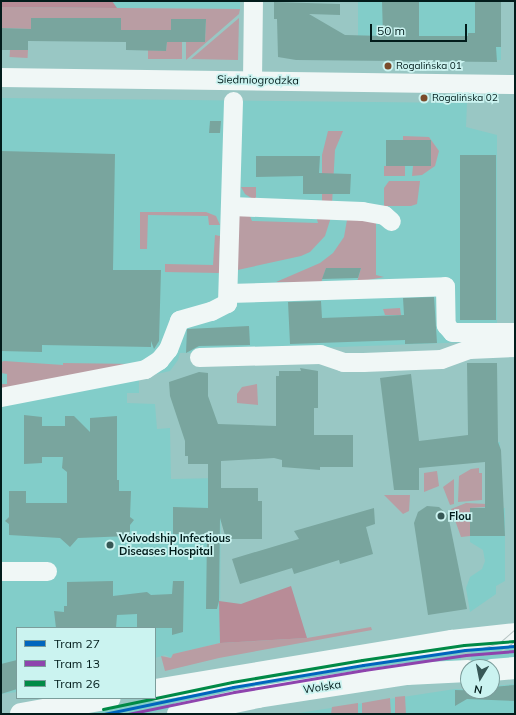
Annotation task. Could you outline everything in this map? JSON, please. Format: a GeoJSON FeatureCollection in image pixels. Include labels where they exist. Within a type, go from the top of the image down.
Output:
{"type":"FeatureCollection","features":[{"type":"Feature","properties":{"kind":"main road"},"geometry":{"type":"LineString","coordinates":[[156,690],[444,642],[515,634]]}},
{"type":"Feature","properties":{"kind":"main road"},"geometry":{"type":"LineString","coordinates":[[500,669],[515,668]]}},
{"type":"Feature","properties":{"kind":"main road","name":"Wolska"},"geometry":{"type":"LineString","coordinates":[[178,714],[258,697],[407,674],[460,671]]}},
{"type":"Feature","properties":{"kind":"main road"},"geometry":{"type":"LineString","coordinates":[[21,714],[104,699]]}},
{"type":"Feature","properties":{"kind":"street"},"geometry":{"type":"LineString","coordinates":[[252,80],[253,1]]}},
{"type":"Feature","properties":{"kind":"street","name":"Siedmiogrodzka"},"geometry":{"type":"LineString","coordinates":[[1,77],[515,84]]}},
{"type":"Feature","properties":{"kind":"street"},"geometry":{"type":"LineString","coordinates":[[1,397],[145,369],[159,360],[168,349],[179,320],[204,314],[225,304],[228,293],[233,100]]}},
{"type":"Feature","properties":{"kind":"street"},"geometry":{"type":"LineString","coordinates":[[230,206],[362,211],[384,215],[391,221]]}},
{"type":"Feature","properties":{"kind":"street"},"geometry":{"type":"LineString","coordinates":[[228,293],[445,286],[446,325],[452,332],[515,332]]}},
{"type":"Feature","properties":{"kind":"street"},"geometry":{"type":"LineString","coordinates":[[199,357],[320,354],[343,362],[363,362],[441,359],[469,349],[515,347]]}},
{"type":"Feature","properties":{"kind":"street"},"geometry":{"type":"LineString","coordinates":[[1,571],[47,572]]}},
{"type":"Feature","properties":{"kind":"shaded area"},"geometry":{"type":"Polygon","coordinates":[[[1,1],[240,1],[240,9],[1,7],[1,1]]]}},
{"type":"Feature","properties":{"kind":"shaded area"},"geometry":{"type":"Polygon","coordinates":[[[1,1],[112,1],[117,8],[1,7],[1,1]]]}},
{"type":"Feature","properties":{"kind":"shaded area"},"geometry":{"type":"Polygon","coordinates":[[[358,1],[501,1],[501,60],[358,60],[358,1]]]}},
{"type":"Feature","properties":{"kind":"shaded area"},"geometry":{"type":"Polygon","coordinates":[[[1,7],[240,9],[239,14],[186,60],[186,42],[205,42],[206,19],[171,19],[171,30],[121,30],[121,18],[31,29],[1,28],[1,7]]]}},
{"type":"Feature","properties":{"kind":"shaded area"},"geometry":{"type":"Polygon","coordinates":[[[239,18],[238,60],[191,59],[239,18]]]}},
{"type":"Feature","properties":{"kind":"shaded area"},"geometry":{"type":"Polygon","coordinates":[[[167,42],[182,42],[182,59],[148,59],[148,50],[166,51],[167,42]]]}},
{"type":"Feature","properties":{"kind":"shaded area"},"geometry":{"type":"Polygon","coordinates":[[[10,49],[28,50],[28,58],[10,57],[10,49]]]}},
{"type":"Feature","properties":{"kind":"shaded area"},"geometry":{"type":"Polygon","coordinates":[[[1,98],[467,103],[466,127],[497,135],[497,341],[180,353],[178,360],[170,371],[139,378],[139,393],[127,393],[127,403],[155,404],[157,429],[170,428],[171,479],[221,478],[220,643],[173,654],[171,658],[165,655],[156,658],[156,627],[16,627],[16,692],[1,694],[1,98]]]}},
{"type":"Feature","properties":{"kind":"shaded area"},"geometry":{"type":"Polygon","coordinates":[[[328,131],[343,131],[335,150],[332,204],[322,204],[322,155],[328,131]]]}},
{"type":"Feature","properties":{"kind":"shaded area"},"geometry":{"type":"Polygon","coordinates":[[[403,136],[429,137],[439,151],[435,166],[422,175],[412,176],[413,166],[431,166],[431,141],[403,140],[403,136]]]}},
{"type":"Feature","properties":{"kind":"shaded area"},"geometry":{"type":"Polygon","coordinates":[[[384,166],[405,166],[405,176],[384,176],[384,166]]]}},
{"type":"Feature","properties":{"kind":"shaded area"},"geometry":{"type":"Polygon","coordinates":[[[389,181],[420,181],[417,204],[411,206],[384,206],[384,188],[389,181]]]}},
{"type":"Feature","properties":{"kind":"shaded area"},"geometry":{"type":"Polygon","coordinates":[[[241,187],[256,187],[256,201],[245,194],[241,187]]]}},
{"type":"Feature","properties":{"kind":"shaded area"},"geometry":{"type":"Polygon","coordinates":[[[248,211],[252,221],[318,223],[315,213],[332,214],[325,236],[310,252],[301,256],[233,271],[235,218],[248,211]]]}},
{"type":"Feature","properties":{"kind":"shaded area"},"geometry":{"type":"Polygon","coordinates":[[[140,212],[206,212],[216,216],[220,225],[209,225],[208,216],[148,215],[147,249],[140,249],[140,212]]]}},
{"type":"Feature","properties":{"kind":"shaded area"},"geometry":{"type":"Polygon","coordinates":[[[348,214],[376,221],[376,275],[384,277],[357,282],[361,268],[326,268],[321,283],[276,282],[320,263],[333,253],[344,237],[348,214]]]}},
{"type":"Feature","properties":{"kind":"shaded area"},"geometry":{"type":"Polygon","coordinates":[[[215,235],[220,236],[219,273],[165,272],[165,264],[213,265],[215,235]]]}},
{"type":"Feature","properties":{"kind":"shaded area"},"geometry":{"type":"Polygon","coordinates":[[[400,308],[401,315],[385,315],[383,309],[400,308]]]}},
{"type":"Feature","properties":{"kind":"shaded area"},"geometry":{"type":"Polygon","coordinates":[[[1,362],[63,365],[63,363],[135,364],[1,393],[1,384],[7,384],[7,374],[1,373],[1,362]]]}},
{"type":"Feature","properties":{"kind":"shaded area"},"geometry":{"type":"Polygon","coordinates":[[[257,384],[258,405],[237,403],[237,394],[242,387],[257,384]]]}},
{"type":"Feature","properties":{"kind":"shaded area"},"geometry":{"type":"Polygon","coordinates":[[[485,441],[500,442],[501,508],[505,508],[505,581],[496,586],[496,594],[470,612],[466,588],[470,577],[482,569],[485,561],[483,550],[470,542],[470,508],[486,507],[485,441]]]}},
{"type":"Feature","properties":{"kind":"shaded area"},"geometry":{"type":"Polygon","coordinates":[[[479,468],[479,473],[482,473],[482,500],[458,502],[459,476],[471,469],[479,468]]]}},
{"type":"Feature","properties":{"kind":"shaded area"},"geometry":{"type":"Polygon","coordinates":[[[437,471],[439,486],[424,492],[424,473],[437,471]]]}},
{"type":"Feature","properties":{"kind":"shaded area"},"geometry":{"type":"Polygon","coordinates":[[[454,479],[454,504],[450,505],[443,487],[454,479]]]}},
{"type":"Feature","properties":{"kind":"shaded area"},"geometry":{"type":"Polygon","coordinates":[[[384,495],[410,495],[409,511],[403,514],[384,495]]]}},
{"type":"Feature","properties":{"kind":"shaded area"},"geometry":{"type":"Polygon","coordinates":[[[466,503],[486,504],[486,507],[470,508],[470,536],[461,537],[451,509],[466,503]]]}},
{"type":"Feature","properties":{"kind":"shaded area"},"geometry":{"type":"Polygon","coordinates":[[[291,586],[307,638],[220,643],[219,601],[241,604],[291,586]]]}},
{"type":"Feature","properties":{"kind":"shaded area"},"geometry":{"type":"Polygon","coordinates":[[[371,627],[372,630],[219,658],[165,671],[161,656],[171,658],[173,654],[220,643],[307,638],[371,627]]]}},
{"type":"Feature","properties":{"kind":"shaded area"},"geometry":{"type":"Polygon","coordinates":[[[471,640],[515,640],[515,662],[500,662],[500,659],[471,659],[471,640]]]}},
{"type":"Feature","properties":{"kind":"shaded area"},"geometry":{"type":"Polygon","coordinates":[[[459,647],[461,659],[460,665],[211,700],[146,714],[89,714],[233,683],[459,647]]]}},
{"type":"Feature","properties":{"kind":"shaded area"},"geometry":{"type":"Polygon","coordinates":[[[515,684],[515,714],[292,714],[455,689],[460,689],[460,699],[500,699],[500,685],[515,684]]]}},
{"type":"Feature","properties":{"kind":"shaded area"},"geometry":{"type":"Polygon","coordinates":[[[405,696],[406,714],[395,714],[395,697],[405,696]]]}},
{"type":"Feature","properties":{"kind":"shaded area"},"geometry":{"type":"Polygon","coordinates":[[[390,698],[391,714],[362,714],[362,703],[390,698]]]}},
{"type":"Feature","properties":{"kind":"shaded area"},"geometry":{"type":"Polygon","coordinates":[[[358,703],[358,714],[331,714],[332,707],[358,703]]]}},
{"type":"Feature","properties":{"kind":"building"},"geometry":{"type":"Polygon","coordinates":[[[382,1],[419,1],[419,36],[468,36],[468,33],[475,33],[475,1],[501,1],[501,47],[496,47],[497,62],[296,60],[278,57],[277,19],[274,19],[274,2],[340,4],[340,15],[309,14],[345,35],[383,36],[382,1]]]}},
{"type":"Feature","properties":{"kind":"building"},"geometry":{"type":"Polygon","coordinates":[[[31,18],[121,18],[121,30],[171,30],[171,19],[206,19],[205,42],[167,42],[166,51],[126,50],[126,42],[28,41],[28,50],[1,50],[1,28],[31,29],[31,18]]]}},
{"type":"Feature","properties":{"kind":"building"},"geometry":{"type":"Polygon","coordinates":[[[210,121],[221,121],[220,133],[209,133],[210,121]]]}},
{"type":"Feature","properties":{"kind":"building"},"geometry":{"type":"Polygon","coordinates":[[[386,140],[431,140],[431,166],[386,166],[386,140]]]}},
{"type":"Feature","properties":{"kind":"building"},"geometry":{"type":"Polygon","coordinates":[[[1,151],[115,154],[113,270],[161,270],[159,341],[154,349],[151,341],[151,347],[42,345],[42,352],[1,351],[1,151]]]}},
{"type":"Feature","properties":{"kind":"building"},"geometry":{"type":"Polygon","coordinates":[[[460,155],[496,155],[496,320],[460,320],[460,155]]]}},
{"type":"Feature","properties":{"kind":"building"},"geometry":{"type":"Polygon","coordinates":[[[256,156],[320,156],[319,173],[351,174],[350,194],[303,194],[303,176],[256,177],[256,156]]]}},
{"type":"Feature","properties":{"kind":"building"},"geometry":{"type":"Polygon","coordinates":[[[326,268],[361,268],[358,278],[322,279],[326,268]]]}},
{"type":"Feature","properties":{"kind":"building"},"geometry":{"type":"Polygon","coordinates":[[[434,297],[437,343],[405,344],[405,340],[290,344],[288,302],[321,301],[322,318],[404,315],[403,298],[434,297]]]}},
{"type":"Feature","properties":{"kind":"building"},"geometry":{"type":"Polygon","coordinates":[[[249,326],[250,345],[199,346],[186,353],[187,329],[249,326]]]}},
{"type":"Feature","properties":{"kind":"building"},"geometry":{"type":"Polygon","coordinates":[[[467,363],[497,363],[498,442],[501,450],[505,536],[470,536],[470,508],[485,508],[485,462],[419,468],[419,490],[394,490],[380,378],[411,374],[419,441],[468,435],[467,363]]]}},
{"type":"Feature","properties":{"kind":"building"},"geometry":{"type":"Polygon","coordinates":[[[300,368],[318,371],[318,408],[314,408],[314,435],[353,435],[353,467],[320,467],[320,470],[282,467],[282,460],[274,458],[221,461],[221,488],[258,488],[258,501],[262,501],[262,539],[226,539],[220,518],[219,601],[217,609],[206,609],[207,535],[173,534],[173,507],[208,508],[208,464],[188,464],[188,456],[185,456],[185,441],[170,396],[169,382],[199,372],[208,373],[208,396],[218,424],[276,426],[276,376],[279,376],[279,371],[301,371],[300,368]]]}},
{"type":"Feature","properties":{"kind":"building"},"geometry":{"type":"Polygon","coordinates":[[[24,415],[42,417],[42,426],[65,426],[65,416],[74,416],[90,432],[90,418],[117,416],[117,480],[119,480],[119,491],[131,491],[130,517],[134,520],[130,525],[130,536],[78,538],[70,547],[60,538],[9,535],[9,524],[5,521],[9,517],[9,491],[26,491],[26,503],[67,503],[67,472],[62,468],[63,457],[42,457],[42,463],[24,464],[24,415]]]}},
{"type":"Feature","properties":{"kind":"building"},"geometry":{"type":"Polygon","coordinates":[[[427,506],[439,507],[448,515],[467,609],[428,615],[414,523],[418,512],[427,506]]]}},
{"type":"Feature","properties":{"kind":"building"},"geometry":{"type":"Polygon","coordinates":[[[374,508],[375,524],[366,527],[373,554],[340,564],[339,560],[294,574],[292,568],[240,584],[232,559],[299,539],[294,531],[374,508]]]}},
{"type":"Feature","properties":{"kind":"building"},"geometry":{"type":"Polygon","coordinates":[[[113,581],[113,596],[147,592],[151,595],[172,594],[173,581],[184,581],[183,632],[172,635],[172,628],[137,627],[137,614],[117,615],[116,627],[56,627],[54,611],[64,612],[64,606],[67,606],[67,582],[113,581]]]}},
{"type":"Feature","properties":{"kind":"building"},"geometry":{"type":"Polygon","coordinates":[[[16,660],[16,689],[1,694],[1,664],[16,660]]]}},
{"type":"Feature","properties":{"kind":"building"},"geometry":{"type":"Polygon","coordinates":[[[515,685],[515,701],[467,699],[500,699],[500,686],[515,685]]]}},
{"type":"Feature","properties":{"kind":"building"},"geometry":{"type":"Polygon","coordinates":[[[455,690],[460,690],[460,699],[467,699],[455,706],[455,690]]]}},
{"type":"Feature","properties":{"kind":"tram line"},"geometry":{"type":"LineString","coordinates":[[479,649],[499,643],[515,629]]}},
{"type":"Feature","properties":{"kind":"tram line"},"geometry":{"type":"LineString","coordinates":[[484,655],[501,651],[515,641]]}},
{"type":"Feature","properties":{"kind":"tram line","name":"26"},"geometry":{"type":"LineString","coordinates":[[156,698],[232,682],[362,660],[464,645],[515,641]]}},
{"type":"Feature","properties":{"kind":"tram line","name":"27"},"geometry":{"type":"LineString","coordinates":[[104,714],[233,687],[363,665],[465,650],[515,646]]}},
{"type":"Feature","properties":{"kind":"tram line","name":"13"},"geometry":{"type":"LineString","coordinates":[[128,714],[234,692],[364,670],[466,655],[515,651]]}},
{"type":"Feature","properties":{"kind":"tram line","name":"26"},"geometry":{"type":"LineString","coordinates":[[103,709],[151,699]]}},
{"type":"Feature","properties":{"kind":"place","name":"Rogalińska 01"},"geometry":{"type":"Point","coordinates":[388,66]}},
{"type":"Feature","properties":{"kind":"place","name":"Rogalińska 02"},"geometry":{"type":"Point","coordinates":[424,98]}},
{"type":"Feature","properties":{"kind":"place","name":"Flou"},"geometry":{"type":"Point","coordinates":[441,516]}},
{"type":"Feature","properties":{"kind":"place","name":"Voivodship Infectious Diseases Hospital"},"geometry":{"type":"Point","coordinates":[110,545]}}]}
